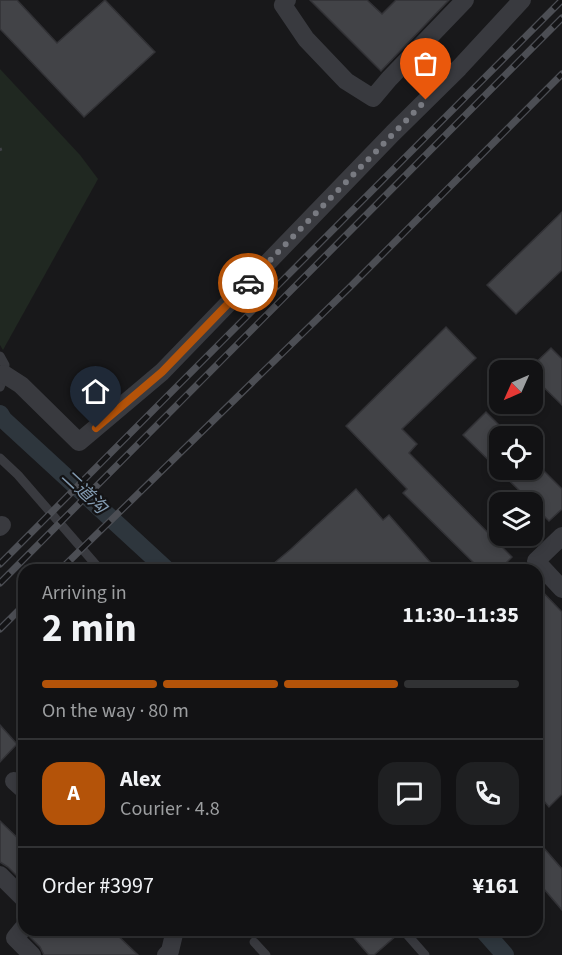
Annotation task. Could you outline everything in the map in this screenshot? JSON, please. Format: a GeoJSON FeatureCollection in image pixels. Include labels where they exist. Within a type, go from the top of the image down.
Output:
{"type":"FeatureCollection","features":[{"type":"Feature","properties":{"kind":"street"},"geometry":{"type":"LineString","coordinates":[[287,0],[283,5],[306,39],[346,81],[373,98],[465,0]]}},
{"type":"Feature","properties":{"kind":"street"},"geometry":{"type":"LineString","coordinates":[[2,381],[21,385],[79,442],[162,372],[459,68],[522,0]]}},
{"type":"Feature","properties":{"kind":"street"},"geometry":{"type":"LineString","coordinates":[[539,564],[536,561],[562,536]]}},
{"type":"Feature","properties":{"kind":"street"},"geometry":{"type":"LineString","coordinates":[[543,569],[562,589]]}},
{"type":"Feature","properties":{"kind":"street"},"geometry":{"type":"LineString","coordinates":[[0,875],[18,893]]}},
{"type":"Feature","properties":{"kind":"street"},"geometry":{"type":"LineString","coordinates":[[18,934],[15,938],[32,955]]}},
{"type":"Feature","properties":{"kind":"street"},"geometry":{"type":"LineString","coordinates":[[166,955],[170,951],[173,936]]}},
{"type":"Feature","properties":{"kind":"lane"},"geometry":{"type":"LineString","coordinates":[[0,356],[5,364],[2,381]]}},
{"type":"Feature","properties":{"kind":"lane"},"geometry":{"type":"LineString","coordinates":[[0,458],[18,475],[95,564]]}},
{"type":"Feature","properties":{"kind":"lane"},"geometry":{"type":"LineString","coordinates":[[408,936],[425,955]]}},
{"type":"Feature","properties":{"kind":"lane"},"geometry":{"type":"LineString","coordinates":[[254,942],[266,955]]}},
{"type":"Feature","properties":{"kind":"path"},"geometry":{"type":"LineString","coordinates":[[0,148],[0,155]]}},
{"type":"Feature","properties":{"kind":"shaded area"},"geometry":{"type":"Polygon","coordinates":[[[0,69],[80,155],[98,179],[3,350],[0,345],[0,69]]]}},
{"type":"Feature","properties":{"kind":"building"},"geometry":{"type":"Polygon","coordinates":[[[0,0],[17,0],[57,43],[105,0],[155,52],[84,117],[0,29],[0,0]]]}},
{"type":"Feature","properties":{"kind":"building"},"geometry":{"type":"Polygon","coordinates":[[[310,0],[367,0],[382,14],[396,0],[449,0],[381,71],[310,0]]]}},
{"type":"Feature","properties":{"kind":"building"},"geometry":{"type":"Polygon","coordinates":[[[562,212],[562,270],[516,314],[487,285],[562,212]]]}},
{"type":"Feature","properties":{"kind":"building"},"geometry":{"type":"Polygon","coordinates":[[[446,327],[476,358],[402,429],[417,444],[409,453],[489,534],[489,546],[501,546],[512,557],[505,564],[475,564],[403,493],[407,489],[346,426],[446,327]]]}},
{"type":"Feature","properties":{"kind":"building"},"geometry":{"type":"Polygon","coordinates":[[[551,348],[562,359],[562,405],[543,387],[543,360],[538,360],[551,348]]]}},
{"type":"Feature","properties":{"kind":"building"},"geometry":{"type":"Polygon","coordinates":[[[486,412],[500,426],[489,426],[489,461],[463,435],[486,412]]]}},
{"type":"Feature","properties":{"kind":"building"},"geometry":{"type":"Polygon","coordinates":[[[543,470],[562,489],[562,509],[549,521],[543,515],[543,492],[521,492],[509,480],[543,480],[543,470]]]}},
{"type":"Feature","properties":{"kind":"building"},"geometry":{"type":"Polygon","coordinates":[[[356,489],[383,520],[389,515],[432,564],[273,564],[356,489]]]}},
{"type":"Feature","properties":{"kind":"building"},"geometry":{"type":"Polygon","coordinates":[[[543,592],[562,612],[562,794],[549,807],[543,800],[543,592]]]}},
{"type":"Feature","properties":{"kind":"building"},"geometry":{"type":"Polygon","coordinates":[[[0,725],[17,744],[0,762],[0,725]]]}},
{"type":"Feature","properties":{"kind":"building"},"geometry":{"type":"Polygon","coordinates":[[[0,821],[18,838],[18,877],[0,862],[0,821]]]}},
{"type":"Feature","properties":{"kind":"building"},"geometry":{"type":"Polygon","coordinates":[[[543,847],[562,869],[562,910],[543,888],[543,847]]]}},
{"type":"Feature","properties":{"kind":"building"},"geometry":{"type":"Polygon","coordinates":[[[118,936],[138,955],[44,955],[30,937],[118,936]]]}},
{"type":"Feature","properties":{"kind":"building"},"geometry":{"type":"Polygon","coordinates":[[[352,936],[396,936],[374,955],[369,955],[352,936]]]}},
{"type":"Feature","properties":{"kind":"waterway","name":"二道沟"},"geometry":{"type":"LineString","coordinates":[[0,414],[160,564]]}},
{"type":"Feature","properties":{"kind":"waterway","name":"二道沟"},"geometry":{"type":"LineString","coordinates":[[488,936],[505,955]]}},
{"type":"Feature","properties":{"kind":"railway"},"geometry":{"type":"LineString","coordinates":[[0,564],[562,0]]}},
{"type":"Feature","properties":{"kind":"railway"},"geometry":{"type":"LineString","coordinates":[[19,564],[562,18]]}},
{"type":"Feature","properties":{"kind":"railway"},"geometry":{"type":"LineString","coordinates":[[66,564],[349,288],[562,74]]}},
{"type":"Feature","properties":{"kind":"railway"},"geometry":{"type":"LineString","coordinates":[[0,583],[18,565]]}},
{"type":"Feature","properties":{"kind":"railway"},"geometry":{"type":"LineString","coordinates":[[0,629],[18,611]]}},
{"type":"Feature","properties":{"kind":"way so far"},"geometry":{"type":"LineString","coordinates":[[248,283],[426,100]]}},
{"type":"Feature","properties":{"kind":"route"},"geometry":{"type":"LineString","coordinates":[[96,428],[162,372],[248,283]]}}]}
